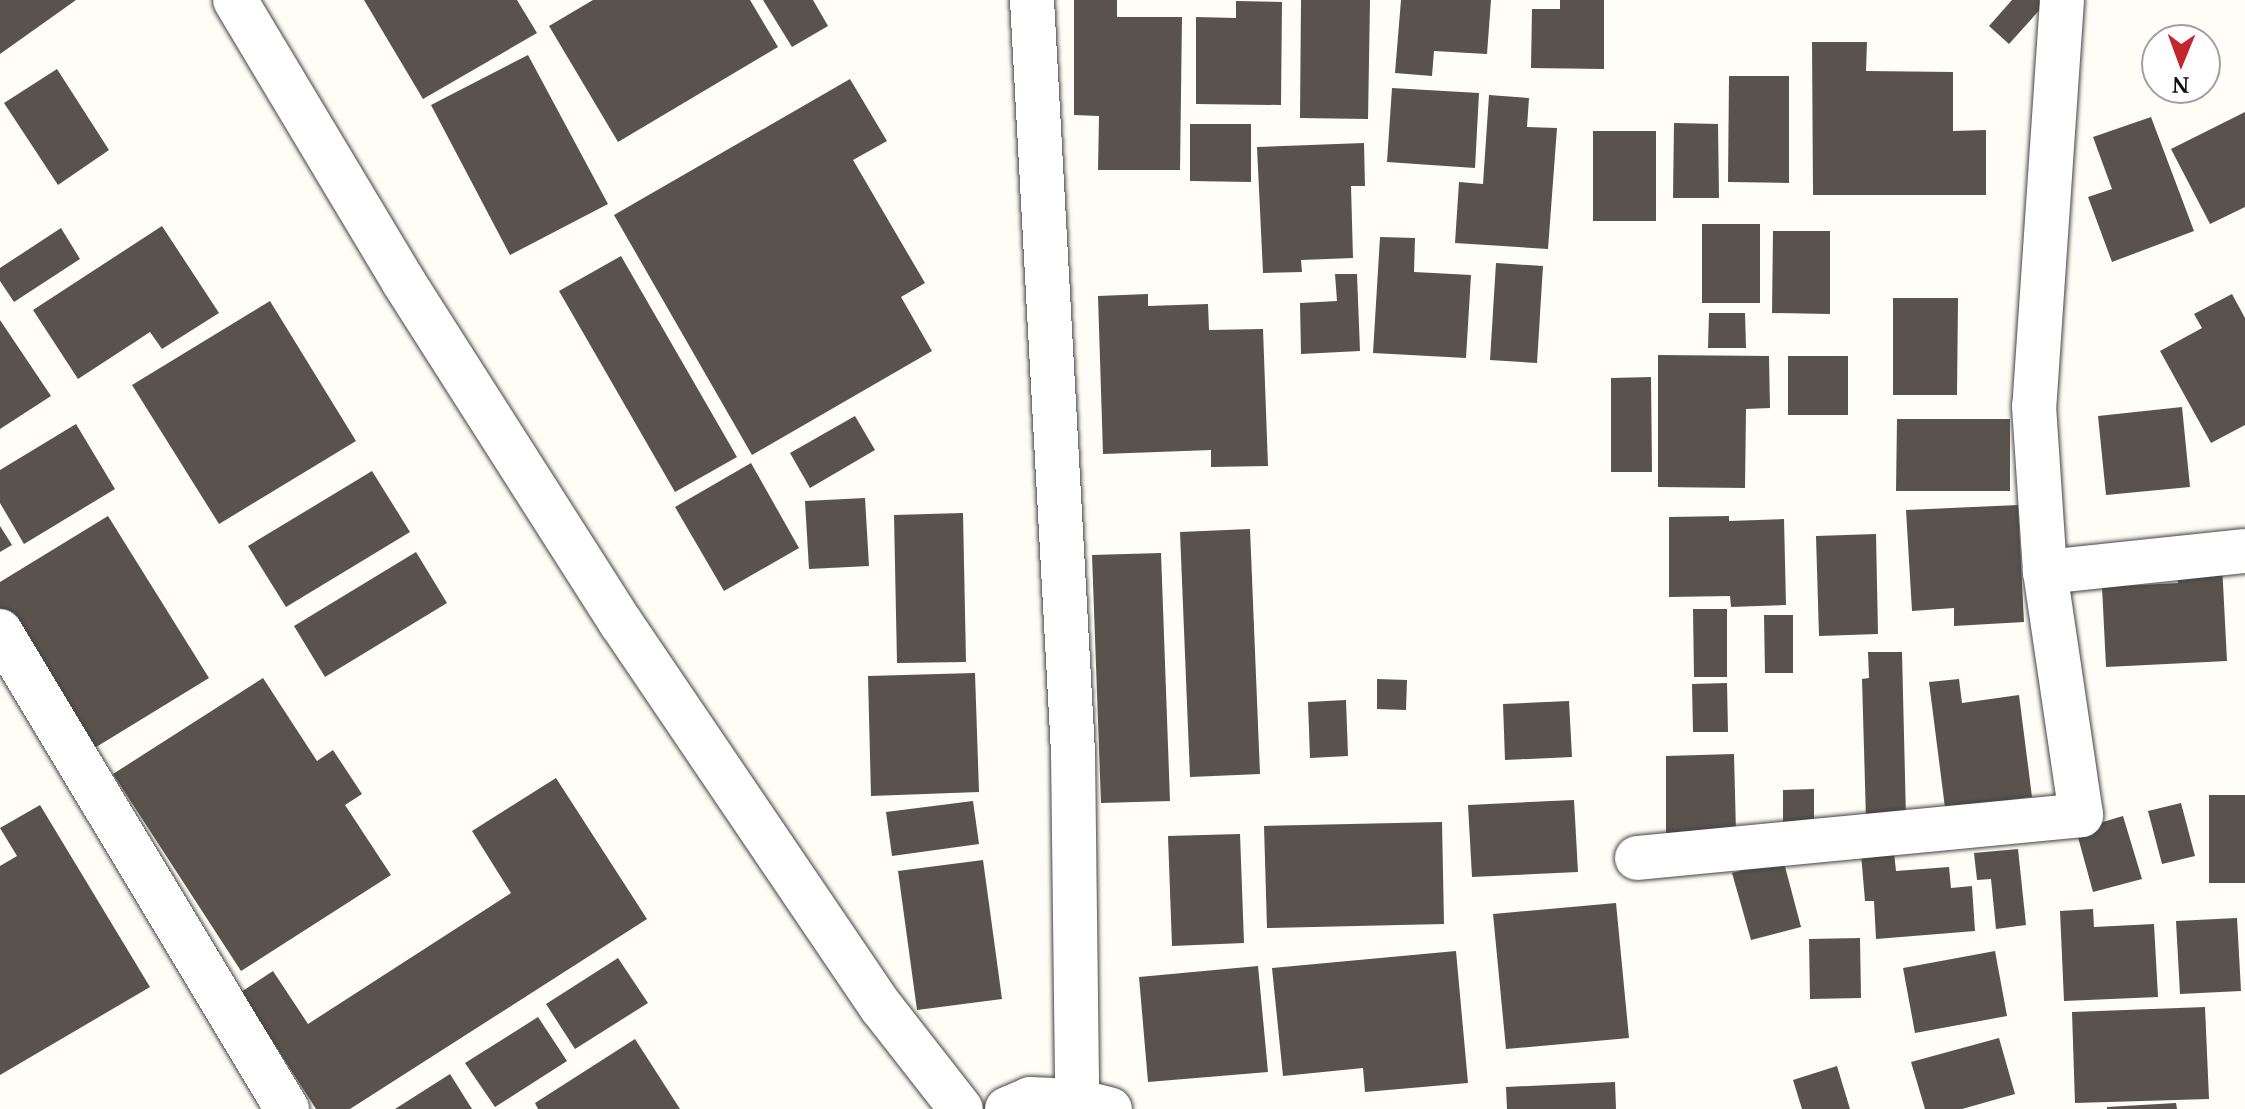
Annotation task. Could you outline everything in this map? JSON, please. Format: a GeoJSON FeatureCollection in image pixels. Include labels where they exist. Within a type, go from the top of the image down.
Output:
{"type":"FeatureCollection","features":[{"type":"Feature","properties":{"kind":"street"},"geometry":{"type":"LineString","coordinates":[[235,0],[403,281],[621,623],[882,1008],[961,1109]]}},
{"type":"Feature","properties":{"kind":"street"},"geometry":{"type":"LineString","coordinates":[[1007,1109],[1030,1099],[1094,1105],[1032,0]]}},
{"type":"Feature","properties":{"kind":"street"},"geometry":{"type":"LineString","coordinates":[[1637,858],[2081,815],[2045,572],[2034,406],[2062,0]]}},
{"type":"Feature","properties":{"kind":"street"},"geometry":{"type":"LineString","coordinates":[[2045,572],[2245,551]]}},
{"type":"Feature","properties":{"kind":"street"},"geometry":{"type":"LineString","coordinates":[[0,631],[287,1109]]}},
{"type":"Feature","properties":{"kind":"building"},"geometry":{"type":"Polygon","coordinates":[[[0,0],[76,0],[0,54],[0,0]]]}},
{"type":"Feature","properties":{"kind":"building"},"geometry":{"type":"Polygon","coordinates":[[[364,0],[517,0],[537,33],[423,99],[364,0]]]}},
{"type":"Feature","properties":{"kind":"building"},"geometry":{"type":"Polygon","coordinates":[[[593,0],[750,0],[778,47],[618,142],[549,26],[593,0]]]}},
{"type":"Feature","properties":{"kind":"building"},"geometry":{"type":"Polygon","coordinates":[[[763,0],[813,0],[828,26],[792,47],[763,0]]]}},
{"type":"Feature","properties":{"kind":"building"},"geometry":{"type":"Polygon","coordinates":[[[1074,0],[1117,0],[1117,17],[1182,17],[1180,170],[1098,170],[1099,116],[1074,115],[1074,0]]]}},
{"type":"Feature","properties":{"kind":"building"},"geometry":{"type":"Polygon","coordinates":[[[1301,0],[1370,0],[1368,119],[1300,118],[1301,0]]]}},
{"type":"Feature","properties":{"kind":"building"},"geometry":{"type":"Polygon","coordinates":[[[1401,0],[1491,0],[1487,54],[1434,51],[1432,76],[1395,73],[1401,0]]]}},
{"type":"Feature","properties":{"kind":"building"},"geometry":{"type":"Polygon","coordinates":[[[1560,0],[1604,0],[1604,69],[1531,68],[1532,9],[1560,9],[1560,0]]]}},
{"type":"Feature","properties":{"kind":"building"},"geometry":{"type":"Polygon","coordinates":[[[2012,0],[2039,0],[2044,5],[2009,44],[1989,26],[2012,0]]]}},
{"type":"Feature","properties":{"kind":"building"},"geometry":{"type":"Polygon","coordinates":[[[1236,1],[1282,2],[1281,105],[1196,104],[1196,17],[1236,18],[1236,1]]]}},
{"type":"Feature","properties":{"kind":"building"},"geometry":{"type":"Polygon","coordinates":[[[1812,42],[1867,42],[1866,71],[1953,72],[1953,131],[1986,130],[1986,195],[1813,195],[1812,42]]]}},
{"type":"Feature","properties":{"kind":"building"},"geometry":{"type":"Polygon","coordinates":[[[528,55],[608,204],[510,255],[431,105],[528,55]]]}},
{"type":"Feature","properties":{"kind":"building"},"geometry":{"type":"Polygon","coordinates":[[[57,69],[109,150],[58,185],[4,103],[57,69]]]}},
{"type":"Feature","properties":{"kind":"building"},"geometry":{"type":"Polygon","coordinates":[[[1729,76],[1789,76],[1789,183],[1728,182],[1729,76]]]}},
{"type":"Feature","properties":{"kind":"building"},"geometry":{"type":"Polygon","coordinates":[[[850,79],[887,141],[853,160],[925,283],[901,297],[932,351],[752,455],[614,215],[850,79]]]}},
{"type":"Feature","properties":{"kind":"building"},"geometry":{"type":"Polygon","coordinates":[[[1392,88],[1479,93],[1475,168],[1387,162],[1392,88]]]}},
{"type":"Feature","properties":{"kind":"building"},"geometry":{"type":"Polygon","coordinates":[[[1489,95],[1529,98],[1527,127],[1557,128],[1548,249],[1455,243],[1459,182],[1483,184],[1489,95]]]}},
{"type":"Feature","properties":{"kind":"building"},"geometry":{"type":"Polygon","coordinates":[[[2245,112],[2245,207],[2210,224],[2171,149],[2245,112]]]}},
{"type":"Feature","properties":{"kind":"building"},"geometry":{"type":"Polygon","coordinates":[[[2151,117],[2194,231],[2112,262],[2088,197],[2112,189],[2093,137],[2151,117]]]}},
{"type":"Feature","properties":{"kind":"building"},"geometry":{"type":"Polygon","coordinates":[[[1674,123],[1718,124],[1719,198],[1673,198],[1674,123]]]}},
{"type":"Feature","properties":{"kind":"building"},"geometry":{"type":"Polygon","coordinates":[[[1190,124],[1251,124],[1251,182],[1190,181],[1190,124]]]}},
{"type":"Feature","properties":{"kind":"building"},"geometry":{"type":"Polygon","coordinates":[[[1593,131],[1656,131],[1656,221],[1593,221],[1593,131]]]}},
{"type":"Feature","properties":{"kind":"building"},"geometry":{"type":"Polygon","coordinates":[[[1364,143],[1365,186],[1351,186],[1353,258],[1301,260],[1302,272],[1263,273],[1257,147],[1364,143]]]}},
{"type":"Feature","properties":{"kind":"building"},"geometry":{"type":"Polygon","coordinates":[[[1702,224],[1760,224],[1760,303],[1702,303],[1702,224]]]}},
{"type":"Feature","properties":{"kind":"building"},"geometry":{"type":"Polygon","coordinates":[[[162,226],[219,313],[162,349],[150,332],[78,379],[33,310],[162,226]]]}},
{"type":"Feature","properties":{"kind":"building"},"geometry":{"type":"Polygon","coordinates":[[[61,228],[80,259],[14,302],[0,281],[0,268],[61,228]]]}},
{"type":"Feature","properties":{"kind":"building"},"geometry":{"type":"Polygon","coordinates":[[[1773,231],[1830,231],[1830,314],[1772,313],[1773,231]]]}},
{"type":"Feature","properties":{"kind":"building"},"geometry":{"type":"Polygon","coordinates":[[[1380,237],[1415,238],[1414,272],[1471,275],[1466,358],[1373,353],[1380,237]]]}},
{"type":"Feature","properties":{"kind":"building"},"geometry":{"type":"Polygon","coordinates":[[[621,256],[737,457],[675,492],[559,291],[621,256]]]}},
{"type":"Feature","properties":{"kind":"building"},"geometry":{"type":"Polygon","coordinates":[[[1496,263],[1543,266],[1537,363],[1490,360],[1496,263]]]}},
{"type":"Feature","properties":{"kind":"building"},"geometry":{"type":"Polygon","coordinates":[[[1335,274],[1357,274],[1360,351],[1301,354],[1300,303],[1337,301],[1335,274]]]}},
{"type":"Feature","properties":{"kind":"building"},"geometry":{"type":"Polygon","coordinates":[[[1148,294],[1148,306],[1208,304],[1209,330],[1263,329],[1268,466],[1211,467],[1211,450],[1103,454],[1098,296],[1148,294]]]}},
{"type":"Feature","properties":{"kind":"building"},"geometry":{"type":"Polygon","coordinates":[[[2232,294],[2245,318],[2245,425],[2211,443],[2160,351],[2202,328],[2194,314],[2232,294]]]}},
{"type":"Feature","properties":{"kind":"building"},"geometry":{"type":"Polygon","coordinates":[[[1893,298],[1958,298],[1957,395],[1893,395],[1893,298]]]}},
{"type":"Feature","properties":{"kind":"building"},"geometry":{"type":"Polygon","coordinates":[[[270,301],[356,441],[219,524],[132,385],[270,301]]]}},
{"type":"Feature","properties":{"kind":"building"},"geometry":{"type":"Polygon","coordinates":[[[1709,313],[1745,313],[1746,348],[1708,348],[1709,313]]]}},
{"type":"Feature","properties":{"kind":"building"},"geometry":{"type":"Polygon","coordinates":[[[0,320],[51,396],[0,429],[0,320]]]}},
{"type":"Feature","properties":{"kind":"building"},"geometry":{"type":"Polygon","coordinates":[[[1658,355],[1769,356],[1770,408],[1746,409],[1745,488],[1658,487],[1658,355]]]}},
{"type":"Feature","properties":{"kind":"building"},"geometry":{"type":"Polygon","coordinates":[[[1788,356],[1848,356],[1848,415],[1788,415],[1788,356]]]}},
{"type":"Feature","properties":{"kind":"building"},"geometry":{"type":"Polygon","coordinates":[[[1651,377],[1652,472],[1611,472],[1611,378],[1651,377]]]}},
{"type":"Feature","properties":{"kind":"building"},"geometry":{"type":"Polygon","coordinates":[[[2182,407],[2190,487],[2106,495],[2098,416],[2182,407]]]}},
{"type":"Feature","properties":{"kind":"building"},"geometry":{"type":"Polygon","coordinates":[[[855,416],[875,450],[810,488],[790,453],[855,416]]]}},
{"type":"Feature","properties":{"kind":"building"},"geometry":{"type":"Polygon","coordinates":[[[1897,419],[2010,419],[2010,491],[1896,491],[1897,419]]]}},
{"type":"Feature","properties":{"kind":"building"},"geometry":{"type":"Polygon","coordinates":[[[76,424],[115,489],[24,544],[0,503],[0,470],[76,424]]]}},
{"type":"Feature","properties":{"kind":"building"},"geometry":{"type":"Polygon","coordinates":[[[751,463],[799,548],[724,591],[675,507],[751,463]]]}},
{"type":"Feature","properties":{"kind":"building"},"geometry":{"type":"Polygon","coordinates":[[[372,471],[410,532],[286,607],[248,546],[372,471]]]}},
{"type":"Feature","properties":{"kind":"building"},"geometry":{"type":"Polygon","coordinates":[[[865,498],[869,566],[809,569],[805,501],[865,498]]]}},
{"type":"Feature","properties":{"kind":"building"},"geometry":{"type":"Polygon","coordinates":[[[2018,505],[2024,622],[1954,626],[1954,608],[1912,611],[1906,510],[2018,505]]]}},
{"type":"Feature","properties":{"kind":"building"},"geometry":{"type":"Polygon","coordinates":[[[963,513],[966,662],[897,663],[894,515],[963,513]]]}},
{"type":"Feature","properties":{"kind":"building"},"geometry":{"type":"Polygon","coordinates":[[[108,516],[209,678],[88,752],[0,610],[0,582],[108,516]]]}},
{"type":"Feature","properties":{"kind":"building"},"geometry":{"type":"Polygon","coordinates":[[[1729,516],[1729,521],[1784,519],[1786,605],[1731,607],[1730,596],[1669,597],[1669,517],[1729,516]]]}},
{"type":"Feature","properties":{"kind":"building"},"geometry":{"type":"Polygon","coordinates":[[[0,526],[12,545],[0,552],[0,526]]]}},
{"type":"Feature","properties":{"kind":"building"},"geometry":{"type":"Polygon","coordinates":[[[1250,529],[1260,774],[1190,777],[1180,532],[1250,529]]]}},
{"type":"Feature","properties":{"kind":"building"},"geometry":{"type":"Polygon","coordinates":[[[1876,534],[1878,634],[1819,636],[1816,536],[1876,534]]]}},
{"type":"Feature","properties":{"kind":"building"},"geometry":{"type":"Polygon","coordinates":[[[416,552],[447,603],[325,677],[294,626],[416,552]]]}},
{"type":"Feature","properties":{"kind":"building"},"geometry":{"type":"Polygon","coordinates":[[[1161,553],[1170,801],[1101,803],[1092,555],[1161,553]]]}},
{"type":"Feature","properties":{"kind":"building"},"geometry":{"type":"Polygon","coordinates":[[[2222,564],[2227,661],[2106,667],[2102,587],[2178,583],[2177,567],[2222,564]]]}},
{"type":"Feature","properties":{"kind":"building"},"geometry":{"type":"Polygon","coordinates":[[[1693,609],[1727,609],[1727,677],[1694,677],[1693,609]]]}},
{"type":"Feature","properties":{"kind":"building"},"geometry":{"type":"Polygon","coordinates":[[[1764,615],[1793,615],[1793,673],[1765,673],[1764,615]]]}},
{"type":"Feature","properties":{"kind":"building"},"geometry":{"type":"Polygon","coordinates":[[[1868,652],[1902,652],[1906,818],[1866,819],[1862,679],[1869,678],[1868,652]]]}},
{"type":"Feature","properties":{"kind":"building"},"geometry":{"type":"Polygon","coordinates":[[[975,673],[979,792],[871,796],[868,676],[975,673]]]}},
{"type":"Feature","properties":{"kind":"building"},"geometry":{"type":"Polygon","coordinates":[[[263,678],[317,761],[333,750],[362,794],[345,805],[391,875],[241,971],[113,774],[263,678]]]}},
{"type":"Feature","properties":{"kind":"building"},"geometry":{"type":"Polygon","coordinates":[[[1377,679],[1407,680],[1406,710],[1377,709],[1377,679]]]}},
{"type":"Feature","properties":{"kind":"building"},"geometry":{"type":"Polygon","coordinates":[[[1959,679],[1962,703],[2019,695],[2032,797],[1945,808],[1929,682],[1959,679]]]}},
{"type":"Feature","properties":{"kind":"building"},"geometry":{"type":"Polygon","coordinates":[[[1727,683],[1728,732],[1693,732],[1692,684],[1727,683]]]}},
{"type":"Feature","properties":{"kind":"building"},"geometry":{"type":"Polygon","coordinates":[[[1346,700],[1348,756],[1310,758],[1308,702],[1346,700]]]}},
{"type":"Feature","properties":{"kind":"building"},"geometry":{"type":"Polygon","coordinates":[[[1569,701],[1572,757],[1505,760],[1503,704],[1569,701]]]}},
{"type":"Feature","properties":{"kind":"building"},"geometry":{"type":"Polygon","coordinates":[[[1734,754],[1736,833],[1666,834],[1666,756],[1734,754]]]}},
{"type":"Feature","properties":{"kind":"building"},"geometry":{"type":"Polygon","coordinates":[[[556,778],[647,919],[350,1109],[316,1109],[241,992],[273,971],[308,1024],[511,893],[472,831],[556,778]]]}},
{"type":"Feature","properties":{"kind":"building"},"geometry":{"type":"Polygon","coordinates":[[[1814,789],[1814,827],[1783,827],[1783,790],[1814,789]]]}},
{"type":"Feature","properties":{"kind":"building"},"geometry":{"type":"Polygon","coordinates":[[[2209,795],[2245,795],[2245,883],[2209,883],[2209,795]]]}},
{"type":"Feature","properties":{"kind":"building"},"geometry":{"type":"Polygon","coordinates":[[[1574,800],[1578,872],[1472,877],[1468,805],[1574,800]]]}},
{"type":"Feature","properties":{"kind":"building"},"geometry":{"type":"Polygon","coordinates":[[[973,801],[979,844],[892,856],[886,812],[973,801]]]}},
{"type":"Feature","properties":{"kind":"building"},"geometry":{"type":"Polygon","coordinates":[[[2181,803],[2195,856],[2162,864],[2148,811],[2181,803]]]}},
{"type":"Feature","properties":{"kind":"building"},"geometry":{"type":"Polygon","coordinates":[[[40,805],[150,987],[0,1075],[0,866],[17,856],[0,828],[40,805]]]}},
{"type":"Feature","properties":{"kind":"building"},"geometry":{"type":"Polygon","coordinates":[[[2123,816],[2142,879],[2093,892],[2076,830],[2123,816]]]}},
{"type":"Feature","properties":{"kind":"building"},"geometry":{"type":"Polygon","coordinates":[[[1442,822],[1444,924],[1267,928],[1264,826],[1442,822]]]}},
{"type":"Feature","properties":{"kind":"building"},"geometry":{"type":"Polygon","coordinates":[[[1240,834],[1244,943],[1172,946],[1168,836],[1240,834]]]}},
{"type":"Feature","properties":{"kind":"building"},"geometry":{"type":"Polygon","coordinates":[[[2018,849],[2026,925],[1996,929],[1991,879],[1977,880],[1974,853],[2018,849]]]}},
{"type":"Feature","properties":{"kind":"building"},"geometry":{"type":"Polygon","coordinates":[[[1894,852],[1896,871],[1949,867],[1951,888],[1972,886],[1975,931],[1876,939],[1874,901],[1865,901],[1861,854],[1894,852]]]}},
{"type":"Feature","properties":{"kind":"building"},"geometry":{"type":"Polygon","coordinates":[[[1783,859],[1801,927],[1751,940],[1732,873],[1783,859]]]}},
{"type":"Feature","properties":{"kind":"building"},"geometry":{"type":"Polygon","coordinates":[[[983,860],[1002,999],[917,1010],[898,871],[983,860]]]}},
{"type":"Feature","properties":{"kind":"building"},"geometry":{"type":"Polygon","coordinates":[[[1616,903],[1629,1038],[1506,1049],[1493,914],[1616,903]]]}},
{"type":"Feature","properties":{"kind":"building"},"geometry":{"type":"Polygon","coordinates":[[[2093,909],[2094,927],[2154,924],[2158,997],[2064,1001],[2060,911],[2093,909]]]}},
{"type":"Feature","properties":{"kind":"building"},"geometry":{"type":"Polygon","coordinates":[[[2237,918],[2241,991],[2180,994],[2176,921],[2237,918]]]}},
{"type":"Feature","properties":{"kind":"building"},"geometry":{"type":"Polygon","coordinates":[[[1860,938],[1861,998],[1810,999],[1809,939],[1860,938]]]}},
{"type":"Feature","properties":{"kind":"building"},"geometry":{"type":"Polygon","coordinates":[[[1456,951],[1468,1083],[1365,1092],[1363,1068],[1283,1076],[1272,968],[1456,951]]]}},
{"type":"Feature","properties":{"kind":"building"},"geometry":{"type":"Polygon","coordinates":[[[1995,951],[2007,1016],[1915,1033],[1903,968],[1995,951]]]}},
{"type":"Feature","properties":{"kind":"building"},"geometry":{"type":"Polygon","coordinates":[[[618,958],[648,1003],[575,1049],[546,1004],[618,958]]]}},
{"type":"Feature","properties":{"kind":"building"},"geometry":{"type":"Polygon","coordinates":[[[1258,966],[1268,1072],[1148,1082],[1139,977],[1258,966]]]}},
{"type":"Feature","properties":{"kind":"building"},"geometry":{"type":"Polygon","coordinates":[[[2205,1007],[2209,1099],[2075,1103],[2072,1012],[2205,1007]]]}},
{"type":"Feature","properties":{"kind":"building"},"geometry":{"type":"Polygon","coordinates":[[[538,1017],[567,1061],[495,1107],[465,1063],[538,1017]]]}},
{"type":"Feature","properties":{"kind":"building"},"geometry":{"type":"Polygon","coordinates":[[[1999,1038],[2015,1094],[1962,1109],[1925,1109],[1911,1062],[1999,1038]]]}},
{"type":"Feature","properties":{"kind":"building"},"geometry":{"type":"Polygon","coordinates":[[[635,1039],[680,1109],[538,1109],[535,1103],[635,1039]]]}},
{"type":"Feature","properties":{"kind":"building"},"geometry":{"type":"Polygon","coordinates":[[[1837,1066],[1850,1109],[1802,1109],[1793,1080],[1837,1066]]]}},
{"type":"Feature","properties":{"kind":"building"},"geometry":{"type":"Polygon","coordinates":[[[450,1074],[472,1109],[395,1109],[450,1074]]]}},
{"type":"Feature","properties":{"kind":"building"},"geometry":{"type":"Polygon","coordinates":[[[1615,1082],[1616,1109],[1507,1109],[1506,1087],[1615,1082]]]}},
{"type":"Feature","properties":{"kind":"building"},"geometry":{"type":"Polygon","coordinates":[[[2176,1103],[2177,1109],[2107,1109],[2107,1107],[2176,1103]]]}}]}
